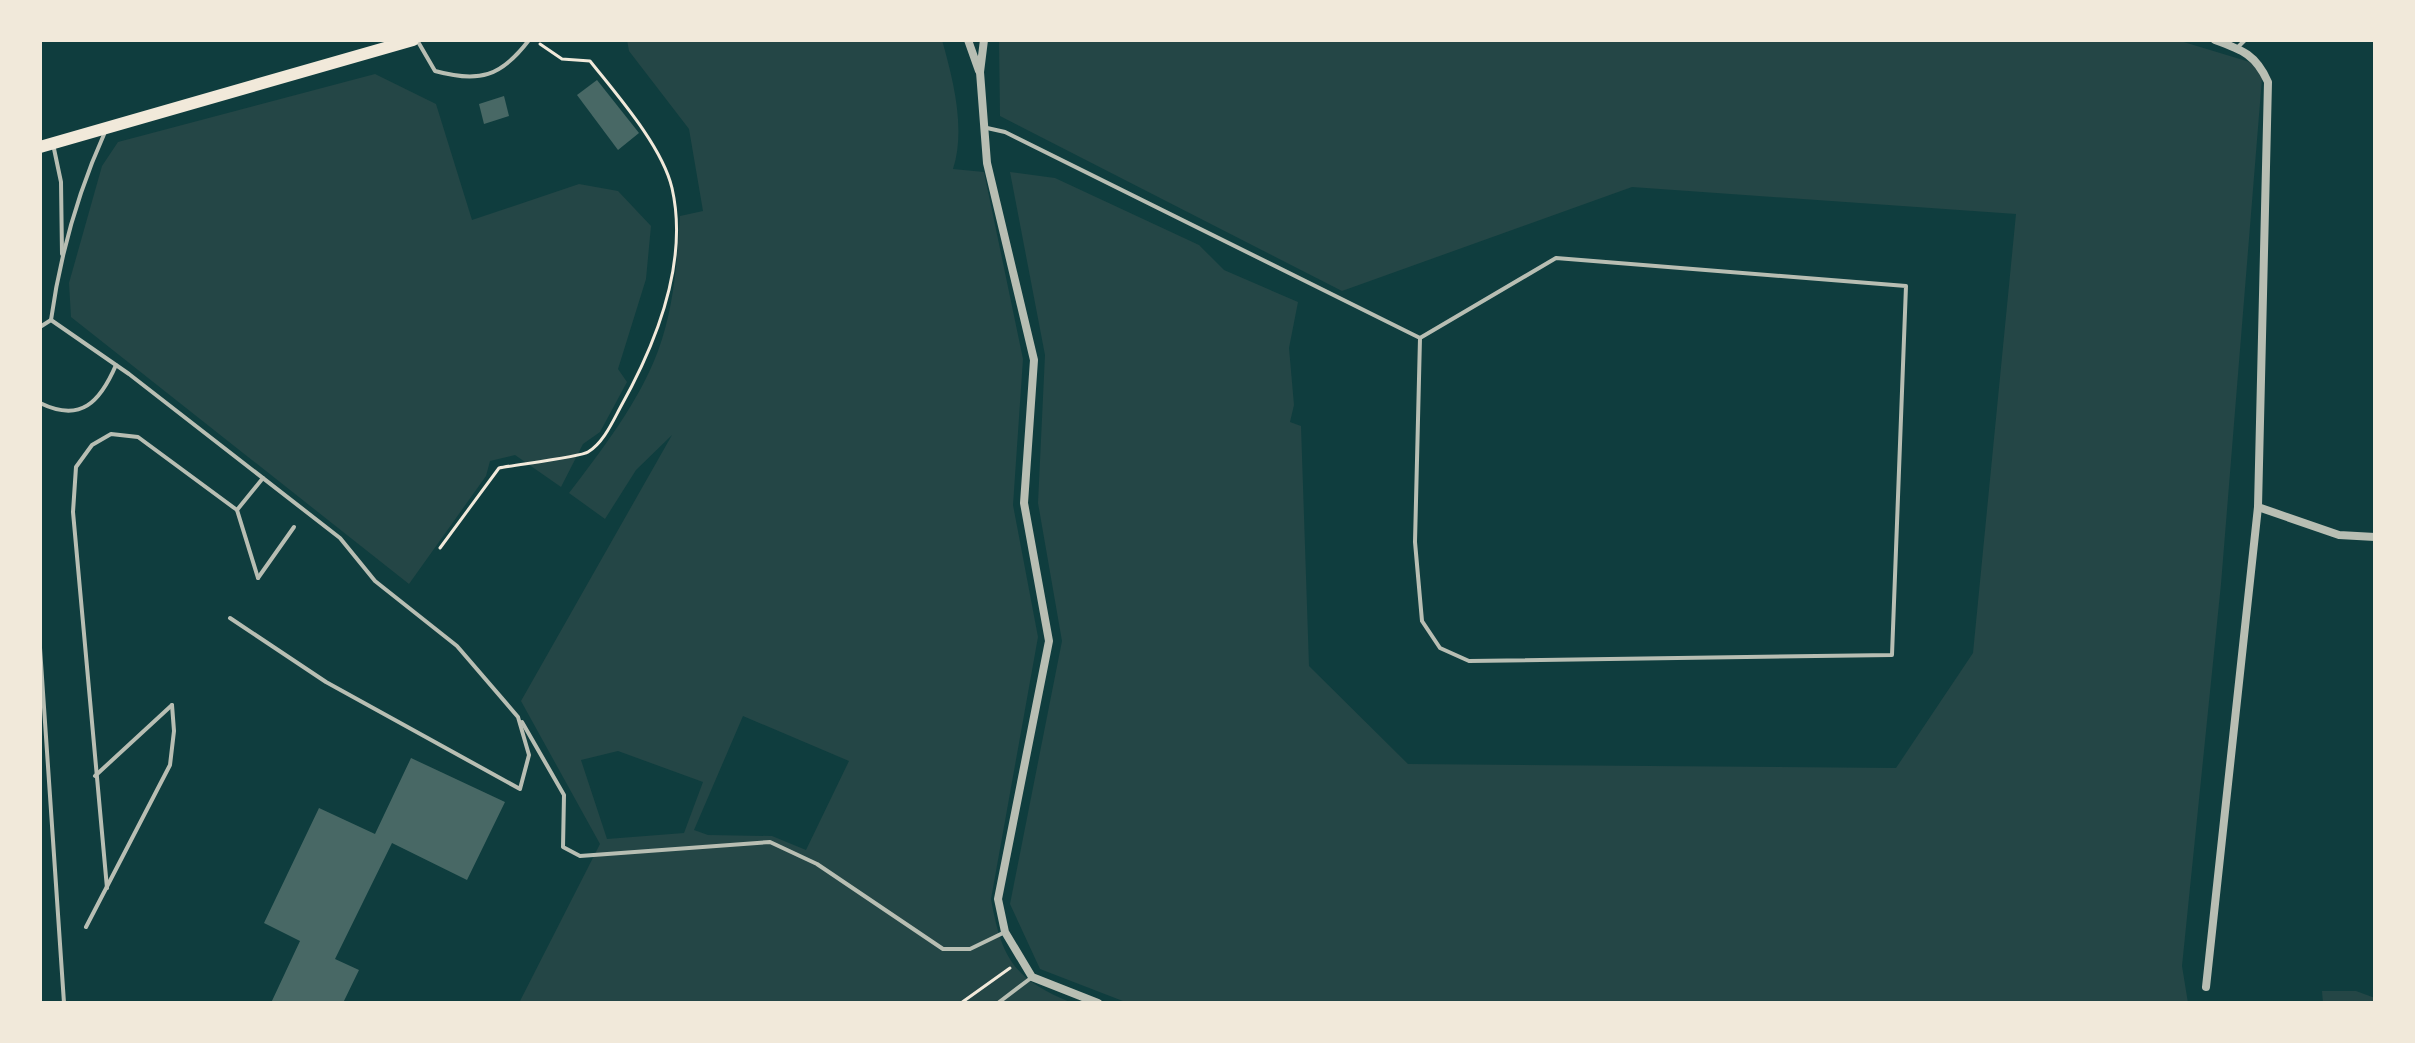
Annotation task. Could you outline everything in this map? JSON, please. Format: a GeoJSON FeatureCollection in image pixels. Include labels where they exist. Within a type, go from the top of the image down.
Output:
{"type":"FeatureCollection","features":[{"type":"Feature","properties":{"kind":"main road"},"geometry":{"type":"LineString","coordinates":[[46,146],[415,40]]}},
{"type":"Feature","properties":{"kind":"street"},"geometry":{"type":"LineString","coordinates":[[968,40],[980,72]]}},
{"type":"Feature","properties":{"kind":"street"},"geometry":{"type":"LineString","coordinates":[[984,40],[980,72],[987,163],[1034,360],[1024,503],[1049,641],[998,899],[1005,932],[1032,977],[1098,1003]]}},
{"type":"Feature","properties":{"kind":"street"},"geometry":{"type":"LineString","coordinates":[[2206,987],[2258,507],[2268,82],[2259,62],[2237,48],[2215,40]]}},
{"type":"Feature","properties":{"kind":"street"},"geometry":{"type":"LineString","coordinates":[[2258,507],[2339,535],[2375,537]]}},
{"type":"Feature","properties":{"kind":"lane"},"geometry":{"type":"LineString","coordinates":[[415,40],[435,71],[457,77],[482,78],[513,61],[531,40]]}},
{"type":"Feature","properties":{"kind":"lane"},"geometry":{"type":"LineString","coordinates":[[2237,48],[2245,40]]}},
{"type":"Feature","properties":{"kind":"lane"},"geometry":{"type":"LineString","coordinates":[[984,128],[1005,132],[1420,338]]}},
{"type":"Feature","properties":{"kind":"lane"},"geometry":{"type":"LineString","coordinates":[[40,327],[51,320],[62,261],[91,164],[106,130]]}},
{"type":"Feature","properties":{"kind":"lane"},"geometry":{"type":"LineString","coordinates":[[46,146],[61,182],[62,261]]}},
{"type":"Feature","properties":{"kind":"lane"},"geometry":{"type":"LineString","coordinates":[[1556,258],[1906,286],[1892,655],[1469,661],[1440,648],[1422,621],[1415,542],[1420,338],[1556,258]]}},
{"type":"Feature","properties":{"kind":"lane"},"geometry":{"type":"LineString","coordinates":[[51,320],[116,365],[340,538],[375,581],[457,646],[518,717],[564,795],[563,847],[580,856],[770,842],[817,864],[943,949],[970,949],[1005,932]]}},
{"type":"Feature","properties":{"kind":"lane"},"geometry":{"type":"LineString","coordinates":[[40,403],[58,411],[75,412],[94,402],[116,365]]}},
{"type":"Feature","properties":{"kind":"lane"},"geometry":{"type":"LineString","coordinates":[[107,888],[73,512],[76,467],[92,445],[111,434],[138,437],[237,510],[258,578],[294,527]]}},
{"type":"Feature","properties":{"kind":"lane"},"geometry":{"type":"LineString","coordinates":[[237,510],[263,478]]}},
{"type":"Feature","properties":{"kind":"lane"},"geometry":{"type":"LineString","coordinates":[[230,618],[326,682],[520,789],[529,755],[518,717]]}},
{"type":"Feature","properties":{"kind":"lane"},"geometry":{"type":"LineString","coordinates":[[40,648],[64,1003]]}},
{"type":"Feature","properties":{"kind":"lane"},"geometry":{"type":"LineString","coordinates":[[86,927],[170,765],[174,731],[172,705],[95,776]]}},
{"type":"Feature","properties":{"kind":"lane"},"geometry":{"type":"LineString","coordinates":[[998,1003],[1032,977]]}},
{"type":"Feature","properties":{"kind":"path"},"geometry":{"type":"LineString","coordinates":[[440,548],[499,468],[587,454],[607,433],[645,364],[672,270],[677,225],[672,187],[662,160],[590,61],[562,59],[531,40]]}},
{"type":"Feature","properties":{"kind":"path"},"geometry":{"type":"LineString","coordinates":[[961,1003],[1022,959]]}},
{"type":"Feature","properties":{"kind":"shaded area"},"geometry":{"type":"Polygon","coordinates":[[[627,40],[942,40],[954,87],[958,121],[957,154],[953,169],[984,172],[1023,359],[1013,505],[1038,637],[991,899],[1000,938],[1014,965],[1037,985],[1072,1003],[519,1003],[600,844],[521,701],[672,435],[636,470],[605,519],[569,493],[619,425],[641,389],[658,351],[671,302],[680,216],[703,211],[689,129],[629,51],[627,40]],[[743,716],[694,830],[708,835],[772,836],[806,850],[849,761],[743,716]],[[618,751],[581,760],[607,839],[684,833],[703,782],[618,751]]]}},
{"type":"Feature","properties":{"kind":"shaded area"},"geometry":{"type":"Polygon","coordinates":[[[999,40],[2177,40],[2263,66],[2221,584],[2182,966],[2188,1003],[1128,1003],[1040,969],[1010,904],[1062,641],[1038,503],[1045,355],[1010,172],[1055,178],[1199,245],[1224,270],[1298,302],[1289,348],[1294,405],[1290,422],[1301,426],[1309,666],[1408,764],[1896,768],[1973,653],[2016,214],[1632,187],[1342,291],[1000,116],[999,40]]]}},
{"type":"Feature","properties":{"kind":"shaded area"},"geometry":{"type":"Polygon","coordinates":[[[375,74],[436,104],[472,220],[579,184],[618,191],[651,226],[646,279],[618,369],[627,382],[600,432],[583,444],[561,487],[515,455],[490,461],[486,476],[409,584],[71,317],[69,283],[102,166],[118,142],[375,74]]]}},
{"type":"Feature","properties":{"kind":"shaded area"},"geometry":{"type":"Polygon","coordinates":[[[2322,991],[2356,991],[2375,998],[2375,1003],[2323,1003],[2322,991]]]}},
{"type":"Feature","properties":{"kind":"building"},"geometry":{"type":"Polygon","coordinates":[[[597,80],[639,133],[618,150],[577,95],[597,80]]]}},
{"type":"Feature","properties":{"kind":"building"},"geometry":{"type":"Polygon","coordinates":[[[504,96],[509,116],[484,124],[479,104],[504,96]]]}},
{"type":"Feature","properties":{"kind":"building"},"geometry":{"type":"Polygon","coordinates":[[[411,758],[505,802],[467,880],[392,843],[335,959],[359,970],[343,1003],[271,1003],[300,941],[264,923],[319,808],[375,834],[411,758]]]}}]}
